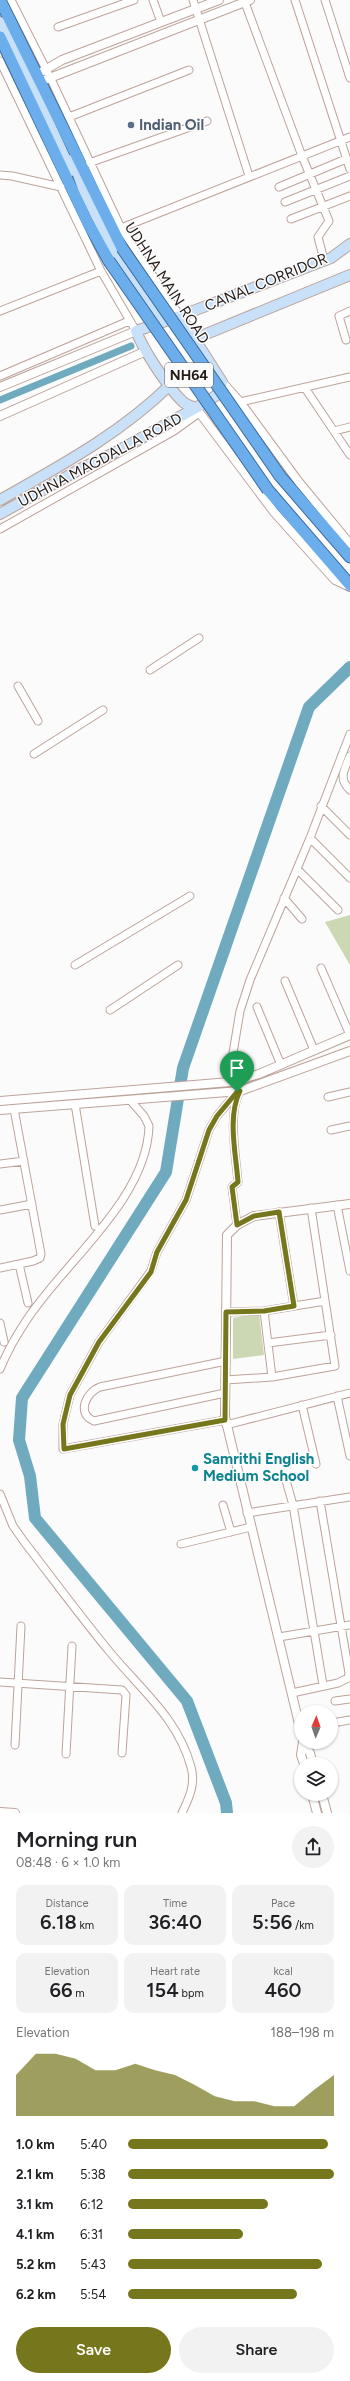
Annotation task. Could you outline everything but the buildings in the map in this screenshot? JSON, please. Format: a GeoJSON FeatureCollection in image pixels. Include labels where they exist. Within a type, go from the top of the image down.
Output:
{"type":"FeatureCollection","features":[{"type":"Feature","properties":{"kind":"highway","name":"UDHNA MAIN ROAD"},"geometry":{"type":"LineString","coordinates":[[0,0],[44,75],[122,248],[280,476],[350,557]]}},
{"type":"Feature","properties":{"kind":"highway","name":"NH64"},"geometry":{"type":"LineString","coordinates":[[0,37],[87,221],[109,261],[268,490],[350,586]]}},
{"type":"Feature","properties":{"kind":"main road"},"geometry":{"type":"LineString","coordinates":[[0,11],[57,123],[77,168],[83,189]]}},
{"type":"Feature","properties":{"kind":"main road"},"geometry":{"type":"LineString","coordinates":[[0,22],[31,83],[71,170],[83,189],[109,242],[164,322]]}},
{"type":"Feature","properties":{"kind":"main road","name":"CANAL CORRIDOR"},"geometry":{"type":"LineString","coordinates":[[136,331],[180,316],[324,260],[350,244]]}},
{"type":"Feature","properties":{"kind":"main road"},"geometry":{"type":"LineString","coordinates":[[194,339],[350,275]]}},
{"type":"Feature","properties":{"kind":"main road"},"geometry":{"type":"LineString","coordinates":[[180,316],[222,382]]}},
{"type":"Feature","properties":{"kind":"main road"},"geometry":{"type":"LineString","coordinates":[[136,331],[146,351],[183,402],[199,409]]}},
{"type":"Feature","properties":{"kind":"main road","name":"UDHNA MAGDALLA ROAD"},"geometry":{"type":"LineString","coordinates":[[0,514],[82,468],[199,409],[217,395],[222,382]]}},
{"type":"Feature","properties":{"kind":"main road"},"geometry":{"type":"LineString","coordinates":[[0,500],[104,440],[138,414],[170,385]]}},
{"type":"Feature","properties":{"kind":"street"},"geometry":{"type":"LineString","coordinates":[[11,0],[44,75],[69,117],[89,163],[121,228],[180,316]]}},
{"type":"Feature","properties":{"kind":"street"},"geometry":{"type":"LineString","coordinates":[[58,27],[134,0]]}},
{"type":"Feature","properties":{"kind":"street"},"geometry":{"type":"LineString","coordinates":[[153,0],[161,22]]}},
{"type":"Feature","properties":{"kind":"street"},"geometry":{"type":"LineString","coordinates":[[193,0],[200,18],[249,176]]}},
{"type":"Feature","properties":{"kind":"street"},"geometry":{"type":"LineString","coordinates":[[44,75],[62,60],[219,0]]}},
{"type":"Feature","properties":{"kind":"street"},"geometry":{"type":"LineString","coordinates":[[295,0],[339,141],[350,170]]}},
{"type":"Feature","properties":{"kind":"street"},"geometry":{"type":"LineString","coordinates":[[325,0],[350,78]]}},
{"type":"Feature","properties":{"kind":"street"},"geometry":{"type":"LineString","coordinates":[[44,75],[246,1],[302,156],[329,221],[318,237],[318,242],[324,260]]}},
{"type":"Feature","properties":{"kind":"street"},"geometry":{"type":"LineString","coordinates":[[0,61],[101,271],[136,331],[0,388]]}},
{"type":"Feature","properties":{"kind":"street"},"geometry":{"type":"LineString","coordinates":[[69,117],[189,70]]}},
{"type":"Feature","properties":{"kind":"street"},"geometry":{"type":"LineString","coordinates":[[89,163],[207,121]]}},
{"type":"Feature","properties":{"kind":"street"},"geometry":{"type":"LineString","coordinates":[[121,228],[350,137]]}},
{"type":"Feature","properties":{"kind":"street"},"geometry":{"type":"LineString","coordinates":[[279,187],[346,159]]}},
{"type":"Feature","properties":{"kind":"street"},"geometry":{"type":"LineString","coordinates":[[0,176],[12,176],[60,187]]}},
{"type":"Feature","properties":{"kind":"street"},"geometry":{"type":"LineString","coordinates":[[285,202],[350,176]]}},
{"type":"Feature","properties":{"kind":"street"},"geometry":{"type":"LineString","coordinates":[[291,219],[350,196]]}},
{"type":"Feature","properties":{"kind":"street"},"geometry":{"type":"LineString","coordinates":[[0,311],[101,271]]}},
{"type":"Feature","properties":{"kind":"street"},"geometry":{"type":"LineString","coordinates":[[346,340],[339,316],[350,311]]}},
{"type":"Feature","properties":{"kind":"street"},"geometry":{"type":"LineString","coordinates":[[0,376],[129,321]]}},
{"type":"Feature","properties":{"kind":"street"},"geometry":{"type":"LineString","coordinates":[[0,416],[146,351]]}},
{"type":"Feature","properties":{"kind":"street"},"geometry":{"type":"LineString","coordinates":[[240,402],[350,377]]}},
{"type":"Feature","properties":{"kind":"street"},"geometry":{"type":"LineString","coordinates":[[222,382],[240,402],[298,481],[350,544]]}},
{"type":"Feature","properties":{"kind":"street"},"geometry":{"type":"LineString","coordinates":[[305,388],[350,455]]}},
{"type":"Feature","properties":{"kind":"street"},"geometry":{"type":"LineString","coordinates":[[0,529],[174,431],[199,409],[274,512],[334,580],[350,586]]}},
{"type":"Feature","properties":{"kind":"street"},"geometry":{"type":"LineString","coordinates":[[334,431],[350,427]]}},
{"type":"Feature","properties":{"kind":"street"},"geometry":{"type":"LineString","coordinates":[[150,670],[199,638]]}},
{"type":"Feature","properties":{"kind":"street"},"geometry":{"type":"LineString","coordinates":[[18,686],[38,721]]}},
{"type":"Feature","properties":{"kind":"street"},"geometry":{"type":"LineString","coordinates":[[34,754],[103,710]]}},
{"type":"Feature","properties":{"kind":"street"},"geometry":{"type":"LineString","coordinates":[[246,1079],[236,1065],[233,1053],[240,1011],[250,980],[310,838],[321,806],[350,734]]}},
{"type":"Feature","properties":{"kind":"street"},"geometry":{"type":"LineString","coordinates":[[350,756],[342,776],[344,785],[350,790]]}},
{"type":"Feature","properties":{"kind":"street"},"geometry":{"type":"LineString","coordinates":[[321,806],[350,834]]}},
{"type":"Feature","properties":{"kind":"street"},"geometry":{"type":"LineString","coordinates":[[310,838],[350,878]]}},
{"type":"Feature","properties":{"kind":"street"},"geometry":{"type":"LineString","coordinates":[[297,869],[338,910]]}},
{"type":"Feature","properties":{"kind":"street"},"geometry":{"type":"LineString","coordinates":[[75,965],[190,896]]}},
{"type":"Feature","properties":{"kind":"street"},"geometry":{"type":"LineString","coordinates":[[284,898],[302,919]]}},
{"type":"Feature","properties":{"kind":"street"},"geometry":{"type":"LineString","coordinates":[[110,1010],[178,965]]}},
{"type":"Feature","properties":{"kind":"street"},"geometry":{"type":"LineString","coordinates":[[0,1101],[230,1082],[246,1079],[281,1065],[350,1035],[320,968]]}},
{"type":"Feature","properties":{"kind":"street"},"geometry":{"type":"LineString","coordinates":[[284,981],[314,1050]]}},
{"type":"Feature","properties":{"kind":"street"},"geometry":{"type":"LineString","coordinates":[[257,1007],[281,1065]]}},
{"type":"Feature","properties":{"kind":"street"},"geometry":{"type":"LineString","coordinates":[[0,1110],[236,1092],[350,1051]]}},
{"type":"Feature","properties":{"kind":"street"},"geometry":{"type":"LineString","coordinates":[[236,1092],[234,1113],[238,1182],[232,1187],[237,1225]]}},
{"type":"Feature","properties":{"kind":"street"},"geometry":{"type":"LineString","coordinates":[[236,1092],[217,1116],[209,1130],[186,1200],[157,1252],[151,1272],[99,1342],[70,1395],[63,1424],[62,1442],[64,1449],[226,1422],[350,1393]]}},
{"type":"Feature","properties":{"kind":"street"},"geometry":{"type":"LineString","coordinates":[[328,1097],[350,1092]]}},
{"type":"Feature","properties":{"kind":"street"},"geometry":{"type":"LineString","coordinates":[[0,1369],[26,1320],[98,1234],[137,1176],[149,1134],[149,1126],[144,1116],[130,1100]]}},
{"type":"Feature","properties":{"kind":"street"},"geometry":{"type":"LineString","coordinates":[[75,1104],[95,1226]]}},
{"type":"Feature","properties":{"kind":"street"},"geometry":{"type":"LineString","coordinates":[[0,1268],[37,1260],[41,1254],[14,1109]]}},
{"type":"Feature","properties":{"kind":"street"},"geometry":{"type":"LineString","coordinates":[[331,1130],[350,1126]]}},
{"type":"Feature","properties":{"kind":"street"},"geometry":{"type":"LineString","coordinates":[[0,1164],[24,1161]]}},
{"type":"Feature","properties":{"kind":"street"},"geometry":{"type":"LineString","coordinates":[[0,1210],[32,1204]]}},
{"type":"Feature","properties":{"kind":"street"},"geometry":{"type":"LineString","coordinates":[[295,1705],[226,1422],[225,1380],[227,1235],[237,1225],[254,1216],[350,1204]]}},
{"type":"Feature","properties":{"kind":"street"},"geometry":{"type":"LineString","coordinates":[[337,1205],[350,1271]]}},
{"type":"Feature","properties":{"kind":"street"},"geometry":{"type":"LineString","coordinates":[[225,1380],[272,1377],[335,1366],[311,1208]]}},
{"type":"Feature","properties":{"kind":"street"},"geometry":{"type":"LineString","coordinates":[[279,1212],[294,1306]]}},
{"type":"Feature","properties":{"kind":"street"},"geometry":{"type":"LineString","coordinates":[[19,1264],[28,1303]]}},
{"type":"Feature","properties":{"kind":"street"},"geometry":{"type":"LineString","coordinates":[[226,1312],[264,1311],[325,1301]]}},
{"type":"Feature","properties":{"kind":"street"},"geometry":{"type":"LineString","coordinates":[[264,1311],[272,1377]]}},
{"type":"Feature","properties":{"kind":"street"},"geometry":{"type":"LineString","coordinates":[[0,1323],[4,1342]]}},
{"type":"Feature","properties":{"kind":"street"},"geometry":{"type":"LineString","coordinates":[[268,1343],[331,1335]]}},
{"type":"Feature","properties":{"kind":"street"},"geometry":{"type":"LineString","coordinates":[[225,1393],[94,1421],[87,1416],[84,1402],[93,1390],[100,1387],[226,1361]]}},
{"type":"Feature","properties":{"kind":"street"},"geometry":{"type":"LineString","coordinates":[[338,1396],[350,1456]]}},
{"type":"Feature","properties":{"kind":"street"},"geometry":{"type":"LineString","coordinates":[[302,1404],[316,1464]]}},
{"type":"Feature","properties":{"kind":"street"},"geometry":{"type":"LineString","coordinates":[[285,1477],[293,1505],[323,1685]]}},
{"type":"Feature","properties":{"kind":"street"},"geometry":{"type":"LineString","coordinates":[[0,1494],[13,1526],[25,1543],[108,1651],[170,1720],[191,1766],[193,1786],[182,1813]]}},
{"type":"Feature","properties":{"kind":"street"},"geometry":{"type":"LineString","coordinates":[[247,1513],[350,1497]]}},
{"type":"Feature","properties":{"kind":"street"},"geometry":{"type":"LineString","coordinates":[[292,1693],[323,1685],[338,1683],[348,1678],[350,1673],[340,1627],[320,1501]]}},
{"type":"Feature","properties":{"kind":"street"},"geometry":{"type":"LineString","coordinates":[[223,1505],[231,1532]]}},
{"type":"Feature","properties":{"kind":"street"},"geometry":{"type":"LineString","coordinates":[[181,1544],[251,1527]]}},
{"type":"Feature","properties":{"kind":"street"},"geometry":{"type":"LineString","coordinates":[[279,1637],[350,1625]]}},
{"type":"Feature","properties":{"kind":"street"},"geometry":{"type":"LineString","coordinates":[[15,1744],[21,1626]]}},
{"type":"Feature","properties":{"kind":"street"},"geometry":{"type":"LineString","coordinates":[[66,1754],[71,1687],[72,1646]]}},
{"type":"Feature","properties":{"kind":"street"},"geometry":{"type":"LineString","coordinates":[[0,1682],[71,1687],[119,1688],[125,1692],[122,1753]]}},
{"type":"Feature","properties":{"kind":"street"},"geometry":{"type":"LineString","coordinates":[[336,1702],[350,1699]]}},
{"type":"Feature","properties":{"kind":"street"},"geometry":{"type":"LineString","coordinates":[[338,1722],[350,1720]]}},
{"type":"Feature","properties":{"kind":"street"},"geometry":{"type":"LineString","coordinates":[[314,1801],[317,1813]]}},
{"type":"Feature","properties":{"kind":"street"},"geometry":{"type":"LineString","coordinates":[[324,1801],[327,1813]]}},
{"type":"Feature","properties":{"kind":"street"},"geometry":{"type":"LineString","coordinates":[[0,1812],[15,1813]]}},
{"type":"Feature","properties":{"kind":"green space"},"geometry":{"type":"Polygon","coordinates":[[[350,915],[350,965],[325,922],[350,915]]]}},
{"type":"Feature","properties":{"kind":"green space"},"geometry":{"type":"Polygon","coordinates":[[[259,1313],[264,1355],[233,1359],[233,1318],[259,1313]]]}},
{"type":"Feature","properties":{"kind":"waterway"},"geometry":{"type":"LineString","coordinates":[[0,400],[131,346]]}},
{"type":"Feature","properties":{"kind":"waterway"},"geometry":{"type":"LineString","coordinates":[[227,1813],[226,1803],[187,1701],[35,1518],[30,1476],[19,1440],[22,1398],[166,1172],[183,1068],[309,707],[350,667]]}},
{"type":"Feature","properties":{"kind":"place","name":"Indian Oil"},"geometry":{"type":"Point","coordinates":[131,125]}},
{"type":"Feature","properties":{"kind":"place","name":"Samrithi English Medium School"},"geometry":{"type":"Point","coordinates":[195,1468]}},
{"type":"Feature","properties":{"kind":"route"},"geometry":{"type":"LineString","coordinates":[[240,1091],[235,1101],[234,1113],[238,1182],[232,1187],[237,1225],[254,1216],[279,1212],[294,1306],[264,1311],[226,1312],[225,1420],[64,1449],[62,1442],[63,1424],[70,1395],[99,1342],[116,1317],[137,1292],[151,1272],[157,1252],[186,1200],[200,1164],[209,1130],[217,1116],[237,1092],[240,1091]]}}]}
